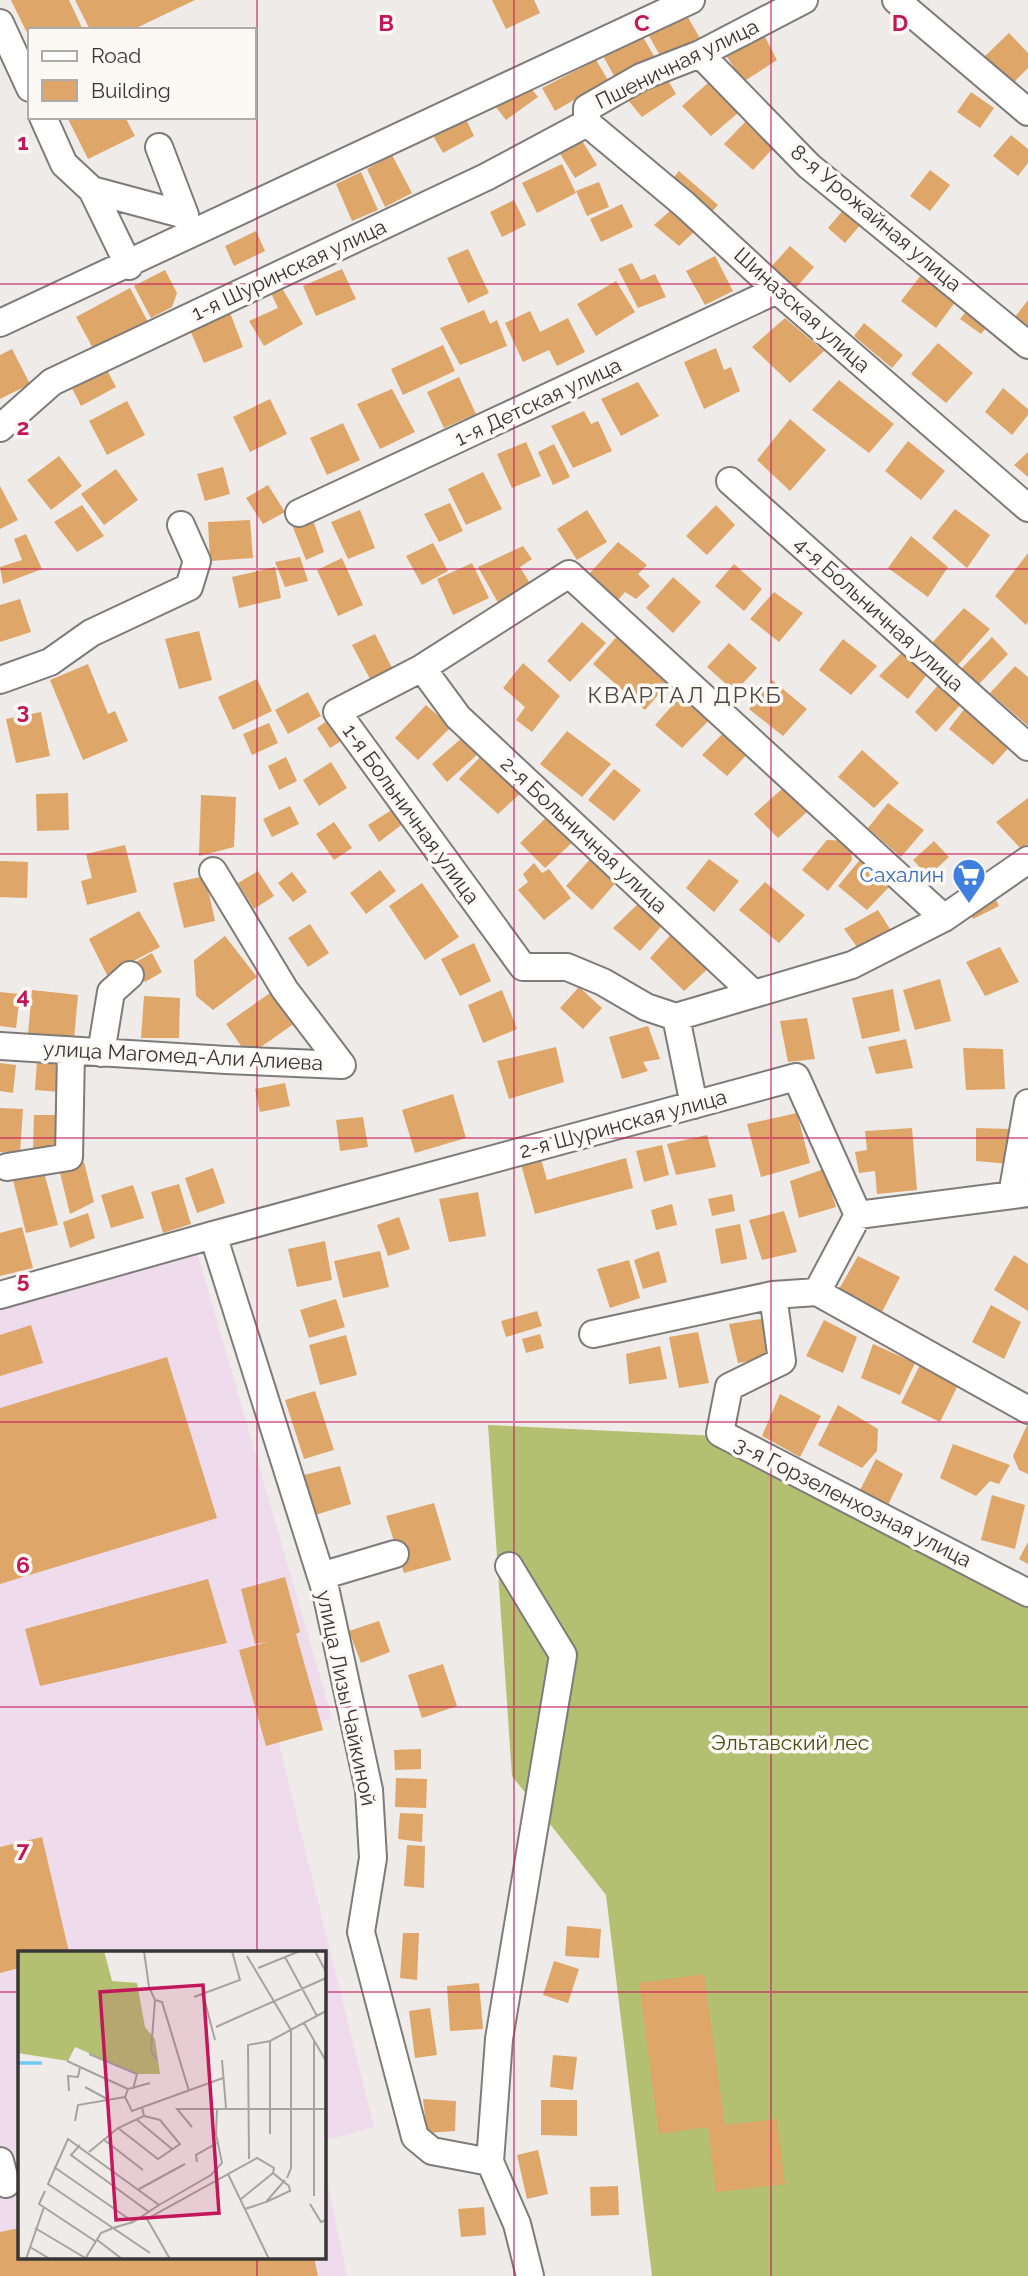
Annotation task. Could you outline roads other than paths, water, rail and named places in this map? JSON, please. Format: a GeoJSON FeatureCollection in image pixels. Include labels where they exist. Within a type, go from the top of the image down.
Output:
{"type":"FeatureCollection","features":[{"type":"Feature","properties":{"kind":"street"},"geometry":{"type":"LineString","coordinates":[[0,323],[691,0]]}},
{"type":"Feature","properties":{"kind":"street","name":"Пшеничная улица"},"geometry":{"type":"LineString","coordinates":[[587,116],[640,78],[700,54],[804,0]]}},
{"type":"Feature","properties":{"kind":"street"},"geometry":{"type":"LineString","coordinates":[[896,0],[1028,112]]}},
{"type":"Feature","properties":{"kind":"street"},"geometry":{"type":"LineString","coordinates":[[0,23],[28,84]]}},
{"type":"Feature","properties":{"kind":"street","name":"8-я Урожайная улица"},"geometry":{"type":"LineString","coordinates":[[700,54],[809,166],[1028,345]]}},
{"type":"Feature","properties":{"kind":"street","name":"Шиназская улица"},"geometry":{"type":"LineString","coordinates":[[587,116],[777,290],[1028,508]]}},
{"type":"Feature","properties":{"kind":"street","name":"1-я Шуринская улица"},"geometry":{"type":"LineString","coordinates":[[0,428],[52,382],[486,177],[587,116]]}},
{"type":"Feature","properties":{"kind":"street"},"geometry":{"type":"LineString","coordinates":[[44,119],[64,164],[92,190],[129,265]]}},
{"type":"Feature","properties":{"kind":"street"},"geometry":{"type":"LineString","coordinates":[[92,190],[185,215],[159,147]]}},
{"type":"Feature","properties":{"kind":"street","name":"1-я Детская улица"},"geometry":{"type":"LineString","coordinates":[[299,513],[777,290]]}},
{"type":"Feature","properties":{"kind":"street","name":"4-я Больничная улица"},"geometry":{"type":"LineString","coordinates":[[730,481],[1028,747]]}},
{"type":"Feature","properties":{"kind":"street"},"geometry":{"type":"LineString","coordinates":[[0,680],[50,662],[91,632],[189,587],[197,561],[181,525]]}},
{"type":"Feature","properties":{"kind":"street","name":"1-я Больничная улица"},"geometry":{"type":"LineString","coordinates":[[676,1017],[646,1007],[603,982],[567,967],[523,967],[337,712],[422,668],[569,574],[944,918]]}},
{"type":"Feature","properties":{"kind":"street","name":"2-я Больничная улица"},"geometry":{"type":"LineString","coordinates":[[422,668],[458,717],[754,994]]}},
{"type":"Feature","properties":{"kind":"street"},"geometry":{"type":"LineString","coordinates":[[694,1105],[676,1017],[852,965],[944,918],[1028,860]]}},
{"type":"Feature","properties":{"kind":"street","name":"улица Магомед-Али Алиева"},"geometry":{"type":"LineString","coordinates":[[0,1046],[101,1054],[342,1065],[285,990],[213,871]]}},
{"type":"Feature","properties":{"kind":"street"},"geometry":{"type":"LineString","coordinates":[[101,1054],[111,992],[130,975]]}},
{"type":"Feature","properties":{"kind":"street"},"geometry":{"type":"LineString","coordinates":[[8,1167],[69,1157],[71,1051]]}},
{"type":"Feature","properties":{"kind":"street","name":"2-я Шуринская улица"},"geometry":{"type":"LineString","coordinates":[[0,1295],[796,1077],[858,1215]]}},
{"type":"Feature","properties":{"kind":"street"},"geometry":{"type":"LineString","coordinates":[[817,1292],[858,1215],[1021,1196],[1028,1103]]}},
{"type":"Feature","properties":{"kind":"street","name":"улица Лизы Чайкиной"},"geometry":{"type":"LineString","coordinates":[[213,1235],[321,1576],[369,1790],[373,1858],[361,1932],[415,2137],[432,2151],[490,2162]]}},
{"type":"Feature","properties":{"kind":"street"},"geometry":{"type":"LineString","coordinates":[[593,1334],[773,1295],[817,1292],[1028,1410]]}},
{"type":"Feature","properties":{"kind":"street","name":"3-я Горзеленхозная улица"},"geometry":{"type":"LineString","coordinates":[[773,1295],[782,1361],[729,1387],[720,1433],[1028,1593]]}},
{"type":"Feature","properties":{"kind":"street"},"geometry":{"type":"LineString","coordinates":[[321,1576],[394,1554]]}},
{"type":"Feature","properties":{"kind":"street"},"geometry":{"type":"LineString","coordinates":[[509,1566],[563,1655],[499,2039],[490,2162],[517,2224],[530,2276]]}},
{"type":"Feature","properties":{"kind":"place","name":"Сахалин"},"geometry":{"type":"Point","coordinates":[969,905]}},
{"type":"Feature","properties":{"kind":"district","name":"КВАРТАЛ ДРКБ"},"geometry":{"type":"Point","coordinates":[685,695]}},
{"type":"Feature","properties":{"kind":"park label","name":"Эльтавский лес"},"geometry":{"type":"Point","coordinates":[790,1743]}}]}
